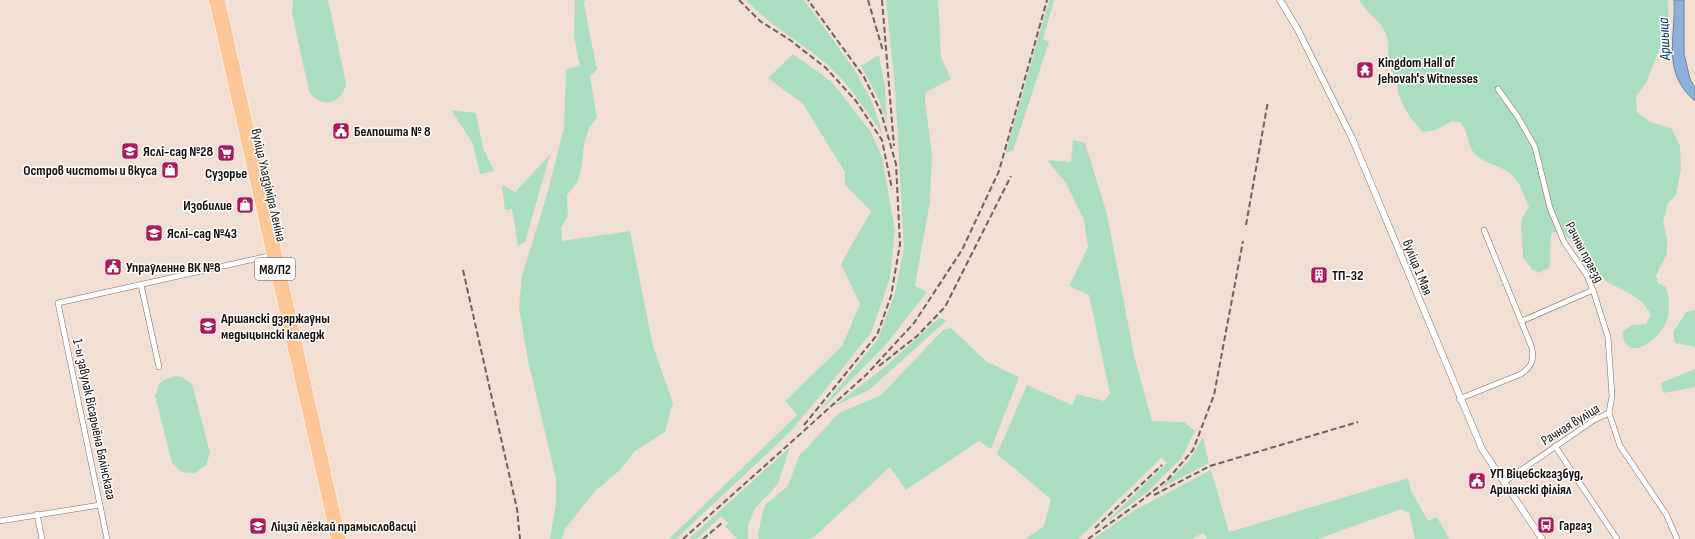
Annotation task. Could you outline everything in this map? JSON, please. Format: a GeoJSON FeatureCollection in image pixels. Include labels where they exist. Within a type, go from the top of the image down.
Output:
{"type":"FeatureCollection","features":[{"type":"Feature","properties":{"kind":"main road","name":"вуліца Уладзіміра Леніна"},"geometry":{"type":"LineString","coordinates":[[213,0],[342,539]]}},
{"type":"Feature","properties":{"kind":"main road","name":"вуліца Уладзіміра Леніна"},"geometry":{"type":"LineString","coordinates":[[221,0],[335,539]]}},
{"type":"Feature","properties":{"kind":"street","name":"вуліца 1 Мая"},"geometry":{"type":"LineString","coordinates":[[1280,0],[1298,30],[1352,138],[1459,399],[1482,449],[1542,539]]}},
{"type":"Feature","properties":{"kind":"street","name":"Рачны праезд"},"geometry":{"type":"LineString","coordinates":[[1498,89],[1518,116],[1536,147],[1550,208],[1564,242],[1586,274],[1593,290],[1608,337],[1612,396],[1609,412]]}},
{"type":"Feature","properties":{"kind":"street"},"geometry":{"type":"LineString","coordinates":[[1459,399],[1522,374],[1530,367],[1534,359],[1532,348],[1522,321],[1484,230]]}},
{"type":"Feature","properties":{"kind":"street"},"geometry":{"type":"LineString","coordinates":[[158,367],[141,285],[275,254]]}},
{"type":"Feature","properties":{"kind":"street","name":"1-ы завулак Вісарыёна Бялінскага"},"geometry":{"type":"LineString","coordinates":[[107,539],[58,303],[141,285]]}},
{"type":"Feature","properties":{"kind":"street"},"geometry":{"type":"LineString","coordinates":[[1522,321],[1593,290]]}},
{"type":"Feature","properties":{"kind":"street","name":"Рачная вуліца"},"geometry":{"type":"LineString","coordinates":[[1504,482],[1594,420],[1609,412],[1620,446],[1666,514],[1677,539]]}},
{"type":"Feature","properties":{"kind":"street"},"geometry":{"type":"LineString","coordinates":[[1555,446],[1618,539]]}},
{"type":"Feature","properties":{"kind":"street"},"geometry":{"type":"LineString","coordinates":[[0,521],[100,505]]}},
{"type":"Feature","properties":{"kind":"street"},"geometry":{"type":"LineString","coordinates":[[37,514],[42,539]]}},
{"type":"Feature","properties":{"kind":"green space"},"geometry":{"type":"Polygon","coordinates":[[[293,0],[327,0],[329,4],[346,83],[344,90],[336,100],[330,102],[319,101],[309,91],[292,13],[293,0]]]}},
{"type":"Feature","properties":{"kind":"green space"},"geometry":{"type":"Polygon","coordinates":[[[575,0],[585,0],[584,4],[597,70],[590,76],[597,118],[591,125],[585,140],[578,180],[567,195],[568,216],[561,228],[562,241],[630,231],[653,346],[673,403],[665,432],[635,451],[619,471],[595,491],[565,529],[562,539],[550,539],[556,502],[556,479],[527,356],[519,308],[522,276],[548,191],[564,128],[566,69],[580,66],[574,37],[575,0]]]}},
{"type":"Feature","properties":{"kind":"green space"},"geometry":{"type":"Polygon","coordinates":[[[746,0],[804,0],[855,70],[873,104],[883,135],[852,91],[830,67],[820,58],[776,27],[746,0]]]}},
{"type":"Feature","properties":{"kind":"green space"},"geometry":{"type":"Polygon","coordinates":[[[886,0],[938,0],[941,57],[951,79],[926,92],[925,101],[932,155],[930,201],[915,286],[927,292],[884,347],[817,414],[878,339],[895,293],[904,248],[895,88],[886,0]]]}},
{"type":"Feature","properties":{"kind":"green space"},"geometry":{"type":"Polygon","coordinates":[[[1049,0],[1054,0],[1043,39],[1049,42],[1013,151],[1006,152],[1049,0]]]}},
{"type":"Feature","properties":{"kind":"green space"},"geometry":{"type":"Polygon","coordinates":[[[1359,0],[1668,0],[1669,25],[1646,83],[1636,96],[1637,112],[1650,122],[1671,128],[1680,146],[1681,169],[1676,195],[1668,203],[1663,221],[1667,238],[1667,254],[1656,275],[1658,283],[1666,287],[1669,302],[1669,313],[1665,325],[1653,340],[1638,348],[1631,348],[1625,342],[1622,332],[1632,325],[1646,324],[1651,314],[1643,303],[1631,294],[1607,282],[1563,232],[1552,232],[1549,268],[1538,273],[1532,269],[1523,258],[1521,225],[1522,218],[1529,207],[1518,183],[1509,172],[1483,160],[1474,153],[1465,130],[1460,122],[1452,121],[1436,130],[1423,132],[1416,125],[1404,106],[1394,74],[1389,66],[1388,41],[1384,29],[1365,9],[1359,0]]]}},
{"type":"Feature","properties":{"kind":"green space"},"geometry":{"type":"Polygon","coordinates":[[[793,54],[831,81],[871,132],[882,157],[895,230],[890,278],[871,333],[790,432],[676,539],[669,539],[797,415],[785,401],[842,346],[860,304],[841,264],[871,211],[845,185],[845,172],[803,104],[768,78],[793,54]]]}},
{"type":"Feature","properties":{"kind":"green space"},"geometry":{"type":"Polygon","coordinates":[[[879,55],[885,87],[887,123],[879,100],[861,66],[879,55]]]}},
{"type":"Feature","properties":{"kind":"green space"},"geometry":{"type":"Polygon","coordinates":[[[451,110],[476,113],[483,148],[494,171],[480,174],[472,142],[451,110]]]}},
{"type":"Feature","properties":{"kind":"green space"},"geometry":{"type":"Polygon","coordinates":[[[1073,140],[1085,143],[1107,214],[1134,355],[1152,421],[1184,422],[1195,431],[1181,459],[1145,494],[1104,524],[1167,463],[1161,458],[1078,539],[1025,539],[1044,526],[1051,499],[997,454],[1027,385],[1072,405],[1077,394],[1104,401],[1110,394],[1089,295],[1069,286],[1088,247],[1084,220],[1066,183],[1047,160],[1071,162],[1073,140]]]}},
{"type":"Feature","properties":{"kind":"green space"},"geometry":{"type":"Polygon","coordinates":[[[550,155],[525,242],[518,246],[512,209],[505,210],[502,185],[515,192],[550,155]]]}},
{"type":"Feature","properties":{"kind":"green space"},"geometry":{"type":"Polygon","coordinates":[[[1695,310],[1695,347],[1675,343],[1673,333],[1686,312],[1695,310]]]}},
{"type":"Feature","properties":{"kind":"green space"},"geometry":{"type":"Polygon","coordinates":[[[939,318],[947,320],[869,390],[834,406],[886,366],[939,318]]]}},
{"type":"Feature","properties":{"kind":"green space"},"geometry":{"type":"Polygon","coordinates":[[[951,328],[987,362],[1019,377],[991,449],[979,441],[906,490],[890,467],[814,537],[809,539],[759,539],[758,535],[762,514],[766,504],[788,486],[799,456],[839,413],[881,395],[943,330],[951,328]]]}},
{"type":"Feature","properties":{"kind":"green space"},"geometry":{"type":"Polygon","coordinates":[[[1695,369],[1695,387],[1663,393],[1661,383],[1695,369]]]}},
{"type":"Feature","properties":{"kind":"green space"},"geometry":{"type":"Polygon","coordinates":[[[175,376],[182,377],[192,384],[210,453],[206,465],[195,473],[182,472],[172,463],[155,396],[159,384],[164,380],[175,376]]]}},
{"type":"Feature","properties":{"kind":"green space"},"geometry":{"type":"Polygon","coordinates":[[[1203,437],[1209,463],[1159,489],[1190,460],[1203,437]]]}},
{"type":"Feature","properties":{"kind":"green space"},"geometry":{"type":"Polygon","coordinates":[[[790,447],[778,484],[755,508],[748,526],[748,539],[737,539],[725,526],[728,523],[721,516],[697,539],[689,539],[790,447]]]}},
{"type":"Feature","properties":{"kind":"green space"},"geometry":{"type":"Polygon","coordinates":[[[1211,470],[1229,532],[1408,478],[1411,491],[1428,521],[1437,517],[1449,539],[1415,539],[1409,513],[1401,509],[1318,539],[1208,539],[1203,533],[1192,539],[1093,539],[1135,510],[1211,470]]]}},
{"type":"Feature","properties":{"kind":"water"},"geometry":{"type":"Polygon","coordinates":[[[1674,0],[1684,0],[1684,54],[1690,79],[1695,88],[1695,101],[1684,90],[1674,67],[1672,54],[1674,0]]]}},
{"type":"Feature","properties":{"kind":"railway"},"geometry":{"type":"LineString","coordinates":[[739,0],[760,21],[790,40],[826,68],[856,101],[882,140],[892,189]]}},
{"type":"Feature","properties":{"kind":"railway"},"geometry":{"type":"LineString","coordinates":[[804,425],[877,335],[891,296],[900,244],[896,164],[881,112],[864,77],[808,0]]}},
{"type":"Feature","properties":{"kind":"railway"},"geometry":{"type":"LineString","coordinates":[[868,0],[883,51]]}},
{"type":"Feature","properties":{"kind":"railway"},"geometry":{"type":"LineString","coordinates":[[882,0],[894,146]]}},
{"type":"Feature","properties":{"kind":"railway"},"geometry":{"type":"LineString","coordinates":[[683,539],[866,375],[914,323],[962,250],[999,171],[1047,0]]}},
{"type":"Feature","properties":{"kind":"railway"},"geometry":{"type":"LineString","coordinates":[[1246,225],[1268,101]]}},
{"type":"Feature","properties":{"kind":"railway"},"geometry":{"type":"LineString","coordinates":[[879,366],[917,336],[945,307],[1011,176]]}},
{"type":"Feature","properties":{"kind":"railway"},"geometry":{"type":"LineString","coordinates":[[1088,539],[1137,504],[1168,479],[1193,450],[1214,395],[1243,241]]}},
{"type":"Feature","properties":{"kind":"railway"},"geometry":{"type":"LineString","coordinates":[[463,270],[517,509],[520,539]]}},
{"type":"Feature","properties":{"kind":"railway"},"geometry":{"type":"LineString","coordinates":[[1154,495],[1210,466],[1358,422]]}},
{"type":"Feature","properties":{"kind":"railway"},"geometry":{"type":"LineString","coordinates":[[1095,528],[1162,465]]}},
{"type":"Feature","properties":{"kind":"railway"},"geometry":{"type":"LineString","coordinates":[[703,539],[722,523]]}},
{"type":"Feature","properties":{"kind":"place","name":"Kingdom Hall of Jehovah's Witnesses"},"geometry":{"type":"Point","coordinates":[1365,70]}},
{"type":"Feature","properties":{"kind":"place","name":"Белпошта № 8"},"geometry":{"type":"Point","coordinates":[341,131]}},
{"type":"Feature","properties":{"kind":"place","name":"Яслі-сад №28"},"geometry":{"type":"Point","coordinates":[130,151]}},
{"type":"Feature","properties":{"kind":"place","name":"Сузорье"},"geometry":{"type":"Point","coordinates":[226,153]}},
{"type":"Feature","properties":{"kind":"place","name":"Остров чистоты и вкуса"},"geometry":{"type":"Point","coordinates":[170,170]}},
{"type":"Feature","properties":{"kind":"place","name":"Изобилие"},"geometry":{"type":"Point","coordinates":[245,205]}},
{"type":"Feature","properties":{"kind":"place","name":"Яслі-сад №43"},"geometry":{"type":"Point","coordinates":[154,233]}},
{"type":"Feature","properties":{"kind":"place","name":"Упраўленне ВК №8"},"geometry":{"type":"Point","coordinates":[113,267]}},
{"type":"Feature","properties":{"kind":"place","name":"ТП-32"},"geometry":{"type":"Point","coordinates":[1319,275]}},
{"type":"Feature","properties":{"kind":"place","name":"Аршанскі дзяржаўны медыцынскі каледж"},"geometry":{"type":"Point","coordinates":[208,326]}},
{"type":"Feature","properties":{"kind":"place","name":"УП Віцебскгазбуд, Аршанскі філіял"},"geometry":{"type":"Point","coordinates":[1477,481]}},
{"type":"Feature","properties":{"kind":"place","name":"Гаргаз"},"geometry":{"type":"Point","coordinates":[1546,525]}},
{"type":"Feature","properties":{"kind":"place","name":"Ліцэй лёгкай прамысловасці"},"geometry":{"type":"Point","coordinates":[258,526]}},
{"type":"Feature","properties":{"kind":"water label","name":"Аршыца"},"geometry":{"type":"Point","coordinates":[1664,39]}}]}
